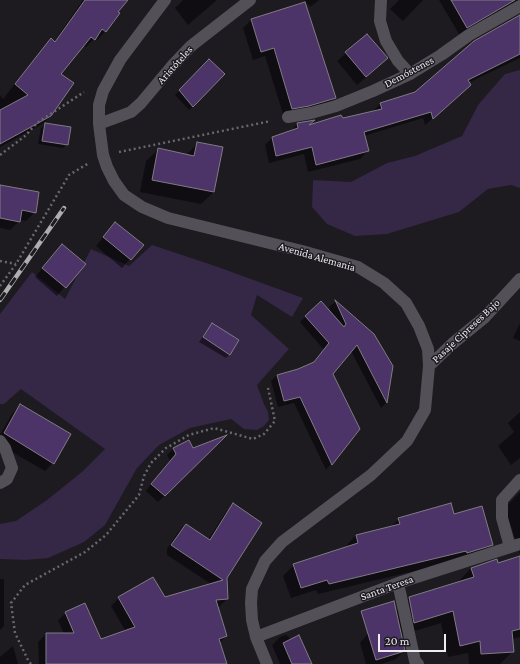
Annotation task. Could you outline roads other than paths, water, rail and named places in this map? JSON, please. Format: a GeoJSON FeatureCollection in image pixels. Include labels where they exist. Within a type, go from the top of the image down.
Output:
{"type":"FeatureCollection","features":[{"type":"Feature","properties":{"kind":"street","name":"Avenida Alemania"},"geometry":{"type":"LineString","coordinates":[[165,0],[120,60],[103,91],[99,105],[99,124],[103,155],[114,181],[124,195],[142,207],[168,218],[302,251],[358,268],[384,282],[406,303],[419,326],[428,348],[429,366],[425,410],[407,441],[371,475],[282,542],[265,561],[252,589],[252,620],[256,637],[267,664]]}},
{"type":"Feature","properties":{"kind":"street","name":"Aristóteles"},"geometry":{"type":"LineString","coordinates":[[99,124],[131,112],[141,103],[191,46],[250,0]]}},
{"type":"Feature","properties":{"kind":"street"},"geometry":{"type":"LineString","coordinates":[[381,0],[380,21],[386,41],[398,60],[410,74]]}},
{"type":"Feature","properties":{"kind":"street","name":"Demóstenes"},"geometry":{"type":"LineString","coordinates":[[288,117],[311,113],[336,106],[410,74],[441,55],[469,35],[520,6]]}},
{"type":"Feature","properties":{"kind":"street","name":"Pasaje Cipreses Bajo"},"geometry":{"type":"LineString","coordinates":[[429,366],[452,344],[485,317],[520,279]]}},
{"type":"Feature","properties":{"kind":"street"},"geometry":{"type":"LineString","coordinates":[[0,441],[5,448],[12,468],[7,479],[0,483]]}},
{"type":"Feature","properties":{"kind":"street"},"geometry":{"type":"LineString","coordinates":[[515,546],[502,518],[502,500],[520,480]]}},
{"type":"Feature","properties":{"kind":"street","name":"Santa Teresa"},"geometry":{"type":"LineString","coordinates":[[256,637],[398,583],[515,546]]}},
{"type":"Feature","properties":{"kind":"street"},"geometry":{"type":"LineString","coordinates":[[398,583],[415,661],[418,664]]}},
{"type":"Feature","properties":{"kind":"railway"},"geometry":{"type":"LineString","coordinates":[[0,300],[64,208]]}}]}
